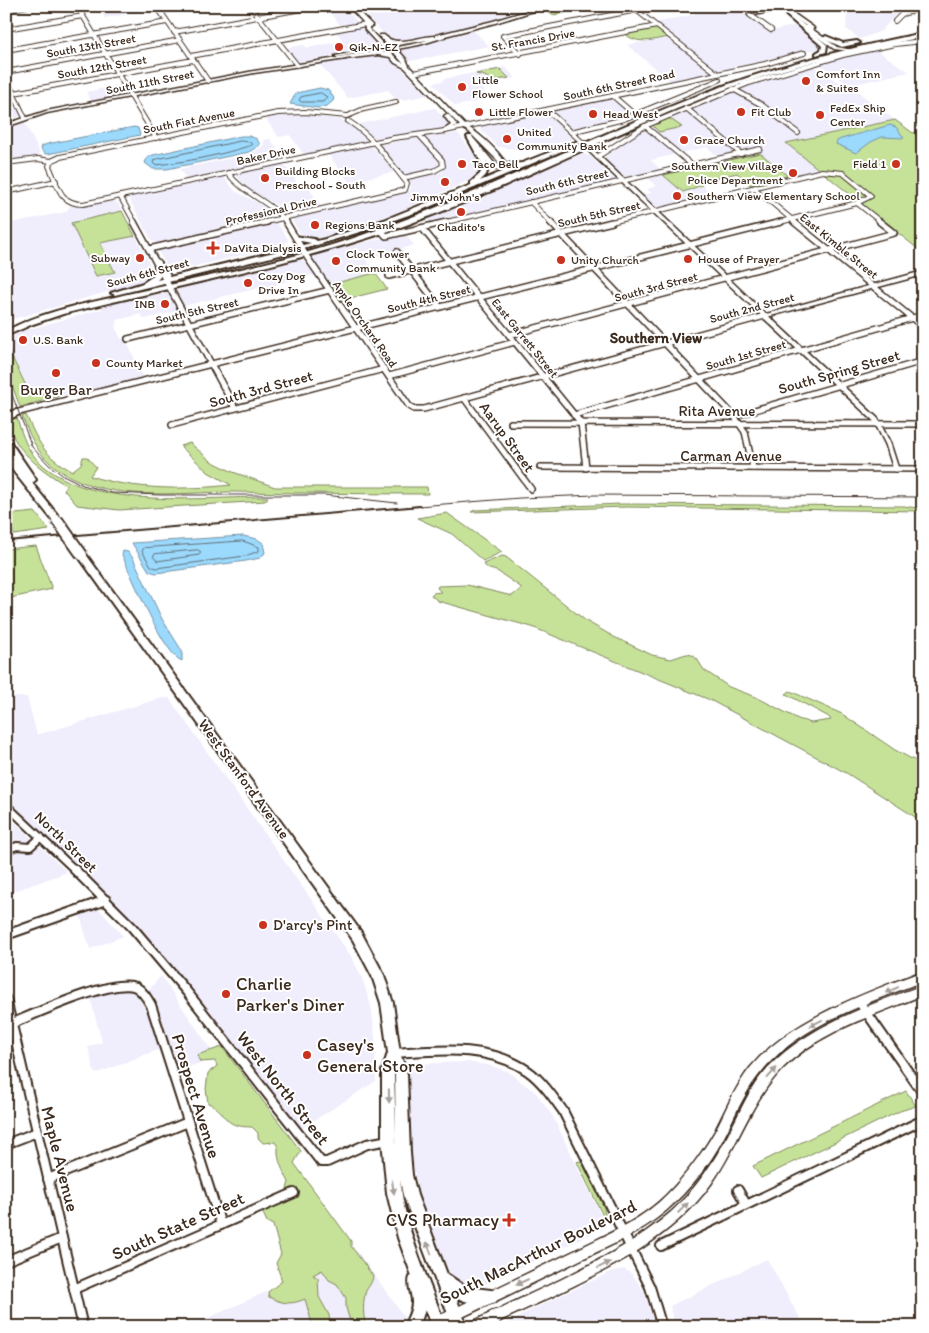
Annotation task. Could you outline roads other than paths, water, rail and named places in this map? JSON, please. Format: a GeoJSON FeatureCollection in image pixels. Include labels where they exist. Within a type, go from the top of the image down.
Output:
{"type":"FeatureCollection","features":[{"type":"Feature","properties":{"kind":"main road"},"geometry":{"type":"LineString","coordinates":[[350,6],[366,24],[385,39],[398,43],[434,37]]}},
{"type":"Feature","properties":{"kind":"main road"},"geometry":{"type":"LineString","coordinates":[[788,13],[800,27],[825,46],[824,51],[818,54]]}},
{"type":"Feature","properties":{"kind":"main road"},"geometry":{"type":"LineString","coordinates":[[366,24],[367,29],[406,65],[464,127],[493,165],[508,172],[528,172]]}},
{"type":"Feature","properties":{"kind":"main road"},"geometry":{"type":"LineString","coordinates":[[826,38],[839,44],[849,45],[902,35],[923,34]]}},
{"type":"Feature","properties":{"kind":"main road"},"geometry":{"type":"LineString","coordinates":[[768,72],[850,50],[923,34]]}},
{"type":"Feature","properties":{"kind":"main road"},"geometry":{"type":"LineString","coordinates":[[544,165],[584,144],[712,88],[779,64],[902,35]]}},
{"type":"Feature","properties":{"kind":"main road"},"geometry":{"type":"LineString","coordinates":[[385,39],[392,56],[397,62],[406,65]]}},
{"type":"Feature","properties":{"kind":"main road"},"geometry":{"type":"LineString","coordinates":[[406,65],[408,61],[400,52],[408,46]]}},
{"type":"Feature","properties":{"kind":"main road"},"geometry":{"type":"LineString","coordinates":[[504,163],[516,166],[563,149],[584,144],[782,66],[832,53],[838,49]]}},
{"type":"Feature","properties":{"kind":"main road"},"geometry":{"type":"LineString","coordinates":[[338,59],[378,53],[392,56]]}},
{"type":"Feature","properties":{"kind":"main road"},"geometry":{"type":"LineString","coordinates":[[442,103],[442,110],[454,125],[445,131]]}},
{"type":"Feature","properties":{"kind":"main road"},"geometry":{"type":"LineString","coordinates":[[464,127],[471,131],[504,163],[508,172]]}},
{"type":"Feature","properties":{"kind":"main road"},"geometry":{"type":"LineString","coordinates":[[441,200],[478,180],[484,173],[485,161],[471,142],[469,136],[460,131],[445,131]]}},
{"type":"Feature","properties":{"kind":"main road"},"geometry":{"type":"LineString","coordinates":[[144,285],[156,278],[160,268],[178,274],[235,263],[301,247],[376,225],[563,149]]}},
{"type":"Feature","properties":{"kind":"main road"},"geometry":{"type":"LineString","coordinates":[[382,231],[578,152],[595,155]]}},
{"type":"Feature","properties":{"kind":"main road"},"geometry":{"type":"LineString","coordinates":[[403,224],[415,216],[500,180],[508,172]]}},
{"type":"Feature","properties":{"kind":"main road","name":"South 6th Street"},"geometry":{"type":"LineString","coordinates":[[218,271],[306,255],[382,231]]}},
{"type":"Feature","properties":{"kind":"main road"},"geometry":{"type":"LineString","coordinates":[[257,258],[288,246],[294,236],[312,242],[348,234]]}},
{"type":"Feature","properties":{"kind":"main road"},"geometry":{"type":"LineString","coordinates":[[306,255],[308,250],[338,240],[348,234]]}},
{"type":"Feature","properties":{"kind":"main road"},"geometry":{"type":"LineString","coordinates":[[168,284],[210,271],[218,271],[291,255],[299,251],[301,247]]}},
{"type":"Feature","properties":{"kind":"main road"},"geometry":{"type":"LineString","coordinates":[[218,271],[235,263]]}},
{"type":"Feature","properties":{"kind":"main road","name":"South 6th Street"},"geometry":{"type":"LineString","coordinates":[[6,324],[144,285],[168,284]]}},
{"type":"Feature","properties":{"kind":"main road","name":"South 6th Street"},"geometry":{"type":"LineString","coordinates":[[6,334],[52,316],[168,284]]}},
{"type":"Feature","properties":{"kind":"main road"},"geometry":{"type":"LineString","coordinates":[[6,435],[16,447],[10,454]]}},
{"type":"Feature","properties":{"kind":"main road"},"geometry":{"type":"LineString","coordinates":[[6,442],[10,454]]}},
{"type":"Feature","properties":{"kind":"main road","name":"West Stanford Avenue"},"geometry":{"type":"LineString","coordinates":[[10,454],[38,498],[44,502],[58,520],[362,944],[378,975],[390,1014],[394,1054],[388,1071],[396,1139],[410,1195],[457,1320]]}},
{"type":"Feature","properties":{"kind":"main road","name":"South MacArthur Boulevard"},"geometry":{"type":"LineString","coordinates":[[435,1325],[457,1320],[491,1297],[642,1223],[663,1206],[692,1174],[718,1136],[737,1096],[762,1062],[780,1046],[807,1027],[923,976]]}},
{"type":"Feature","properties":{"kind":"main road"},"geometry":{"type":"LineString","coordinates":[[474,1327],[492,1322],[632,1249],[675,1215],[700,1188],[733,1138],[755,1095],[773,1070],[788,1056],[810,1041],[923,990]]}},
{"type":"Feature","properties":{"kind":"main road","name":"West Stanford Avenue"},"geometry":{"type":"LineString","coordinates":[[396,1139],[394,1193],[405,1238],[435,1325]]}},
{"type":"Feature","properties":{"kind":"main road"},"geometry":{"type":"LineString","coordinates":[[405,1238],[403,1250],[420,1299],[419,1311],[411,1327]]}},
{"type":"Feature","properties":{"kind":"main road"},"geometry":{"type":"LineString","coordinates":[[441,1279],[464,1294],[491,1297]]}},
{"type":"Feature","properties":{"kind":"street"},"geometry":{"type":"LineString","coordinates":[[6,10],[27,6]]}},
{"type":"Feature","properties":{"kind":"street"},"geometry":{"type":"LineString","coordinates":[[77,6],[156,138]]}},
{"type":"Feature","properties":{"kind":"street"},"geometry":{"type":"LineString","coordinates":[[182,6],[161,10],[160,12],[208,81]]}},
{"type":"Feature","properties":{"kind":"street"},"geometry":{"type":"LineString","coordinates":[[250,6],[298,64]]}},
{"type":"Feature","properties":{"kind":"street"},"geometry":{"type":"LineString","coordinates":[[174,32],[318,6]]}},
{"type":"Feature","properties":{"kind":"street","name":"South 11th Street"},"geometry":{"type":"LineString","coordinates":[[6,126],[46,112],[298,64],[408,46],[548,6]]}},
{"type":"Feature","properties":{"kind":"street"},"geometry":{"type":"LineString","coordinates":[[631,6],[718,74],[721,77],[719,80]]}},
{"type":"Feature","properties":{"kind":"street"},"geometry":{"type":"LineString","coordinates":[[750,15],[792,6]]}},
{"type":"Feature","properties":{"kind":"street"},"geometry":{"type":"LineString","coordinates":[[915,6],[921,10]]}},
{"type":"Feature","properties":{"kind":"street"},"geometry":{"type":"LineString","coordinates":[[781,7],[838,49],[850,50]]}},
{"type":"Feature","properties":{"kind":"street"},"geometry":{"type":"LineString","coordinates":[[520,54],[503,36],[637,10]]}},
{"type":"Feature","properties":{"kind":"street"},"geometry":{"type":"LineString","coordinates":[[895,22],[902,14],[921,10]]}},
{"type":"Feature","properties":{"kind":"street"},"geometry":{"type":"LineString","coordinates":[[788,13],[799,18],[838,49]]}},
{"type":"Feature","properties":{"kind":"street"},"geometry":{"type":"LineString","coordinates":[[750,15],[772,30]]}},
{"type":"Feature","properties":{"kind":"street"},"geometry":{"type":"LineString","coordinates":[[6,29],[83,16]]}},
{"type":"Feature","properties":{"kind":"street"},"geometry":{"type":"LineString","coordinates":[[6,50],[167,22]]}},
{"type":"Feature","properties":{"kind":"street","name":"South 12th Street"},"geometry":{"type":"LineString","coordinates":[[14,93],[366,24]]}},
{"type":"Feature","properties":{"kind":"street","name":"St. Francis Drive"},"geometry":{"type":"LineString","coordinates":[[413,73],[520,54],[657,26]]}},
{"type":"Feature","properties":{"kind":"street","name":"South 11th Street"},"geometry":{"type":"LineString","coordinates":[[298,64],[338,59],[443,36]]}},
{"type":"Feature","properties":{"kind":"street","name":"South 13th Street"},"geometry":{"type":"LineString","coordinates":[[6,72],[180,40]]}},
{"type":"Feature","properties":{"kind":"street"},"geometry":{"type":"LineString","coordinates":[[595,155],[645,126],[732,89],[834,58],[895,44],[923,41]]}},
{"type":"Feature","properties":{"kind":"street","name":"South 6th Street Road"},"geometry":{"type":"LineString","coordinates":[[464,127],[778,61],[804,53]]}},
{"type":"Feature","properties":{"kind":"street"},"geometry":{"type":"LineString","coordinates":[[709,76],[719,80]]}},
{"type":"Feature","properties":{"kind":"street"},"geometry":{"type":"LineString","coordinates":[[6,78],[25,118]]}},
{"type":"Feature","properties":{"kind":"street"},"geometry":{"type":"LineString","coordinates":[[571,132],[635,115],[719,80]]}},
{"type":"Feature","properties":{"kind":"street"},"geometry":{"type":"LineString","coordinates":[[732,89],[762,105],[798,132]]}},
{"type":"Feature","properties":{"kind":"street"},"geometry":{"type":"LineString","coordinates":[[613,96],[635,115]]}},
{"type":"Feature","properties":{"kind":"street"},"geometry":{"type":"LineString","coordinates":[[347,118],[362,109],[396,102]]}},
{"type":"Feature","properties":{"kind":"street"},"geometry":{"type":"LineString","coordinates":[[686,108],[742,154]]}},
{"type":"Feature","properties":{"kind":"street"},"geometry":{"type":"LineString","coordinates":[[362,109],[356,118],[358,126],[374,142],[403,178],[434,172],[443,166],[442,160],[418,135]]}},
{"type":"Feature","properties":{"kind":"street"},"geometry":{"type":"LineString","coordinates":[[547,110],[880,424],[896,469]]}},
{"type":"Feature","properties":{"kind":"street","name":"South Fiat Avenue"},"geometry":{"type":"LineString","coordinates":[[6,163],[38,159],[51,161],[60,157],[278,114],[305,112],[347,118],[358,126]]}},
{"type":"Feature","properties":{"kind":"street"},"geometry":{"type":"LineString","coordinates":[[347,118],[356,118]]}},
{"type":"Feature","properties":{"kind":"street"},"geometry":{"type":"LineString","coordinates":[[645,126],[692,165]]}},
{"type":"Feature","properties":{"kind":"street","name":"Baker Drive"},"geometry":{"type":"LineString","coordinates":[[56,181],[64,199],[73,204],[84,204],[374,142],[464,127]]}},
{"type":"Feature","properties":{"kind":"street","name":"South 6th Street"},"geometry":{"type":"LineString","coordinates":[[382,231],[386,236],[760,149]]}},
{"type":"Feature","properties":{"kind":"street"},"geometry":{"type":"LineString","coordinates":[[6,192],[56,181],[49,166],[51,161]]}},
{"type":"Feature","properties":{"kind":"street","name":"South 5th Street"},"geometry":{"type":"LineString","coordinates":[[389,276],[825,171],[843,173],[870,195],[870,198],[857,203]]}},
{"type":"Feature","properties":{"kind":"street","name":"Apple Orchard Road"},"geometry":{"type":"LineString","coordinates":[[228,173],[240,189],[271,206],[283,219],[388,376],[409,406],[414,409]]}},
{"type":"Feature","properties":{"kind":"street","name":"Professional Drive"},"geometry":{"type":"LineString","coordinates":[[149,249],[398,193],[407,187],[403,178]]}},
{"type":"Feature","properties":{"kind":"street","name":"East Kimble Street"},"geometry":{"type":"LineString","coordinates":[[754,188],[923,327]]}},
{"type":"Feature","properties":{"kind":"street"},"geometry":{"type":"LineString","coordinates":[[120,196],[160,268],[167,275],[168,284],[235,408]]}},
{"type":"Feature","properties":{"kind":"street"},"geometry":{"type":"LineString","coordinates":[[531,202],[734,416],[746,436],[752,468]]}},
{"type":"Feature","properties":{"kind":"street","name":"South 4th Street"},"geometry":{"type":"LineString","coordinates":[[9,416],[857,203]]}},
{"type":"Feature","properties":{"kind":"street","name":"South 3rd Street"},"geometry":{"type":"LineString","coordinates":[[510,335],[830,252],[894,233],[857,203]]}},
{"type":"Feature","properties":{"kind":"street"},"geometry":{"type":"LineString","coordinates":[[376,225],[382,231]]}},
{"type":"Feature","properties":{"kind":"street","name":"East Garrett Street"},"geometry":{"type":"LineString","coordinates":[[422,228],[581,423]]}},
{"type":"Feature","properties":{"kind":"street"},"geometry":{"type":"LineString","coordinates":[[397,252],[440,307]]}},
{"type":"Feature","properties":{"kind":"street","name":"South 2nd Street"},"geometry":{"type":"LineString","coordinates":[[414,409],[424,409],[923,273]]}},
{"type":"Feature","properties":{"kind":"street","name":"South 5th Street"},"geometry":{"type":"LineString","coordinates":[[128,339],[330,290]]}},
{"type":"Feature","properties":{"kind":"street","name":"South 1st Street"},"geometry":{"type":"LineString","coordinates":[[574,415],[923,315]]}},
{"type":"Feature","properties":{"kind":"street"},"geometry":{"type":"LineString","coordinates":[[388,376],[515,342]]}},
{"type":"Feature","properties":{"kind":"street","name":"South Spring Street"},"geometry":{"type":"LineString","coordinates":[[734,416],[923,361]]}},
{"type":"Feature","properties":{"kind":"street","name":"South 3rd Street"},"geometry":{"type":"LineString","coordinates":[[172,425],[384,369]]}},
{"type":"Feature","properties":{"kind":"street","name":"Aarup Street"},"geometry":{"type":"LineString","coordinates":[[464,398],[531,489]]}},
{"type":"Feature","properties":{"kind":"street","name":"Rita Avenue"},"geometry":{"type":"LineString","coordinates":[[511,423],[923,424]]}},
{"type":"Feature","properties":{"kind":"street"},"geometry":{"type":"LineString","coordinates":[[581,423],[586,468]]}},
{"type":"Feature","properties":{"kind":"street","name":"Carman Avenue"},"geometry":{"type":"LineString","coordinates":[[540,467],[923,469]]}},
{"type":"Feature","properties":{"kind":"street","name":"North Street"},"geometry":{"type":"LineString","coordinates":[[6,805],[106,900]]}},
{"type":"Feature","properties":{"kind":"street"},"geometry":{"type":"LineString","coordinates":[[6,850],[17,846],[30,847],[41,837]]}},
{"type":"Feature","properties":{"kind":"street"},"geometry":{"type":"LineString","coordinates":[[6,935],[106,900]]}},
{"type":"Feature","properties":{"kind":"street","name":"West North Street"},"geometry":{"type":"LineString","coordinates":[[106,900],[187,992],[321,1162],[327,1162],[367,1144],[396,1139]]}},
{"type":"Feature","properties":{"kind":"street","name":"Prospect Avenue"},"geometry":{"type":"LineString","coordinates":[[9,1025],[105,988],[129,986],[141,990],[151,1006],[221,1225]]}},
{"type":"Feature","properties":{"kind":"street","name":"Maple Avenue"},"geometry":{"type":"LineString","coordinates":[[6,999],[11,1041],[48,1179],[83,1327]]}},
{"type":"Feature","properties":{"kind":"street"},"geometry":{"type":"LineString","coordinates":[[860,1003],[923,1093]]}},
{"type":"Feature","properties":{"kind":"street"},"geometry":{"type":"LineString","coordinates":[[394,1054],[479,1051],[504,1058],[528,1070],[554,1095],[654,1295],[662,1327]]}},
{"type":"Feature","properties":{"kind":"street"},"geometry":{"type":"LineString","coordinates":[[661,1246],[923,1120]]}},
{"type":"Feature","properties":{"kind":"street"},"geometry":{"type":"LineString","coordinates":[[48,1179],[188,1122]]}},
{"type":"Feature","properties":{"kind":"street"},"geometry":{"type":"LineString","coordinates":[[6,1144],[36,1132]]}},
{"type":"Feature","properties":{"kind":"street"},"geometry":{"type":"LineString","coordinates":[[738,1190],[746,1204]]}},
{"type":"Feature","properties":{"kind":"street","name":"South State Street"},"geometry":{"type":"LineString","coordinates":[[74,1289],[294,1193]]}},
{"type":"Feature","properties":{"kind":"street"},"geometry":{"type":"LineString","coordinates":[[6,1261],[62,1238]]}},
{"type":"Feature","properties":{"kind":"water"},"geometry":{"type":"Polygon","coordinates":[[[320,88],[328,90],[334,98],[327,106],[318,108],[290,104],[296,93],[320,88]]]}},
{"type":"Feature","properties":{"kind":"water"},"geometry":{"type":"Polygon","coordinates":[[[890,125],[896,127],[904,138],[882,137],[871,142],[856,153],[836,144],[841,139],[890,125]]]}},
{"type":"Feature","properties":{"kind":"water"},"geometry":{"type":"Polygon","coordinates":[[[134,127],[138,128],[140,135],[48,154],[45,154],[41,149],[42,146],[47,144],[134,127]]]}},
{"type":"Feature","properties":{"kind":"water"},"geometry":{"type":"Polygon","coordinates":[[[241,136],[257,139],[260,145],[249,152],[167,169],[153,169],[145,163],[147,158],[153,155],[241,136]]]}},
{"type":"Feature","properties":{"kind":"water"},"geometry":{"type":"Polygon","coordinates":[[[243,536],[257,539],[263,543],[265,553],[260,558],[156,573],[149,571],[132,543],[243,536]]]}},
{"type":"Feature","properties":{"kind":"water"},"geometry":{"type":"Polygon","coordinates":[[[123,551],[128,552],[133,558],[162,619],[182,651],[182,661],[166,645],[157,630],[122,555],[123,551]]]}},
{"type":"Feature","properties":{"kind":"railway"},"geometry":{"type":"LineString","coordinates":[[456,11],[474,6]]}},
{"type":"Feature","properties":{"kind":"railway"},"geometry":{"type":"LineString","coordinates":[[6,379],[32,447],[49,465],[61,474],[83,485],[112,493],[160,495],[324,495],[397,503]]}},
{"type":"Feature","properties":{"kind":"railway"},"geometry":{"type":"LineString","coordinates":[[406,507],[520,498],[595,495],[923,497]]}},
{"type":"Feature","properties":{"kind":"railway"},"geometry":{"type":"LineString","coordinates":[[6,541],[421,506]]}},
{"type":"Feature","properties":{"kind":"place","name":"Qik-N-EZ"},"geometry":{"type":"Point","coordinates":[339,47]}},
{"type":"Feature","properties":{"kind":"place","name":"Comfort Inn & Suites"},"geometry":{"type":"Point","coordinates":[806,81]}},
{"type":"Feature","properties":{"kind":"place","name":"Little Flower School"},"geometry":{"type":"Point","coordinates":[462,87]}},
{"type":"Feature","properties":{"kind":"place","name":"Little Flower"},"geometry":{"type":"Point","coordinates":[479,112]}},
{"type":"Feature","properties":{"kind":"place","name":"Fit Club"},"geometry":{"type":"Point","coordinates":[741,112]}},
{"type":"Feature","properties":{"kind":"place","name":"Head West"},"geometry":{"type":"Point","coordinates":[593,114]}},
{"type":"Feature","properties":{"kind":"place","name":"FedEx Ship Center"},"geometry":{"type":"Point","coordinates":[820,115]}},
{"type":"Feature","properties":{"kind":"place","name":"United Community Bank"},"geometry":{"type":"Point","coordinates":[507,139]}},
{"type":"Feature","properties":{"kind":"place","name":"Grace Church"},"geometry":{"type":"Point","coordinates":[684,140]}},
{"type":"Feature","properties":{"kind":"place","name":"Taco Bell"},"geometry":{"type":"Point","coordinates":[462,164]}},
{"type":"Feature","properties":{"kind":"place","name":"Field 1"},"geometry":{"type":"Point","coordinates":[896,164]}},
{"type":"Feature","properties":{"kind":"place","name":"Southern View Village Police Department"},"geometry":{"type":"Point","coordinates":[793,173]}},
{"type":"Feature","properties":{"kind":"place","name":"Building Blocks Preschool - South"},"geometry":{"type":"Point","coordinates":[265,178]}},
{"type":"Feature","properties":{"kind":"place","name":"Jimmy John's"},"geometry":{"type":"Point","coordinates":[445,182]}},
{"type":"Feature","properties":{"kind":"place","name":"Southern View Elementary School"},"geometry":{"type":"Point","coordinates":[677,196]}},
{"type":"Feature","properties":{"kind":"place","name":"Chadito's"},"geometry":{"type":"Point","coordinates":[461,212]}},
{"type":"Feature","properties":{"kind":"place","name":"Regions Bank"},"geometry":{"type":"Point","coordinates":[315,225]}},
{"type":"Feature","properties":{"kind":"place","name":"DaVita Dialysis"},"geometry":{"type":"Point","coordinates":[213,248]}},
{"type":"Feature","properties":{"kind":"place","name":"Subway"},"geometry":{"type":"Point","coordinates":[140,258]}},
{"type":"Feature","properties":{"kind":"place","name":"House of Prayer"},"geometry":{"type":"Point","coordinates":[688,259]}},
{"type":"Feature","properties":{"kind":"place","name":"Unity Church"},"geometry":{"type":"Point","coordinates":[561,260]}},
{"type":"Feature","properties":{"kind":"place","name":"Clock Tower Community Bank"},"geometry":{"type":"Point","coordinates":[336,261]}},
{"type":"Feature","properties":{"kind":"place","name":"Cozy Dog Drive In"},"geometry":{"type":"Point","coordinates":[248,283]}},
{"type":"Feature","properties":{"kind":"place","name":"INB"},"geometry":{"type":"Point","coordinates":[165,304]}},
{"type":"Feature","properties":{"kind":"place","name":"U.S. Bank"},"geometry":{"type":"Point","coordinates":[23,340]}},
{"type":"Feature","properties":{"kind":"place","name":"County Market"},"geometry":{"type":"Point","coordinates":[96,363]}},
{"type":"Feature","properties":{"kind":"place","name":"Burger Bar"},"geometry":{"type":"Point","coordinates":[56,373]}},
{"type":"Feature","properties":{"kind":"place","name":"D'arcy's Pint"},"geometry":{"type":"Point","coordinates":[263,925]}},
{"type":"Feature","properties":{"kind":"place","name":"Charlie Parker's Diner"},"geometry":{"type":"Point","coordinates":[226,994]}},
{"type":"Feature","properties":{"kind":"place","name":"Casey's General Store"},"geometry":{"type":"Point","coordinates":[307,1055]}},
{"type":"Feature","properties":{"kind":"place","name":"CVS Pharmacy"},"geometry":{"type":"Point","coordinates":[509,1220]}},
{"type":"Feature","properties":{"kind":"district","name":"Southern View"},"geometry":{"type":"Point","coordinates":[656,338]}}]}
